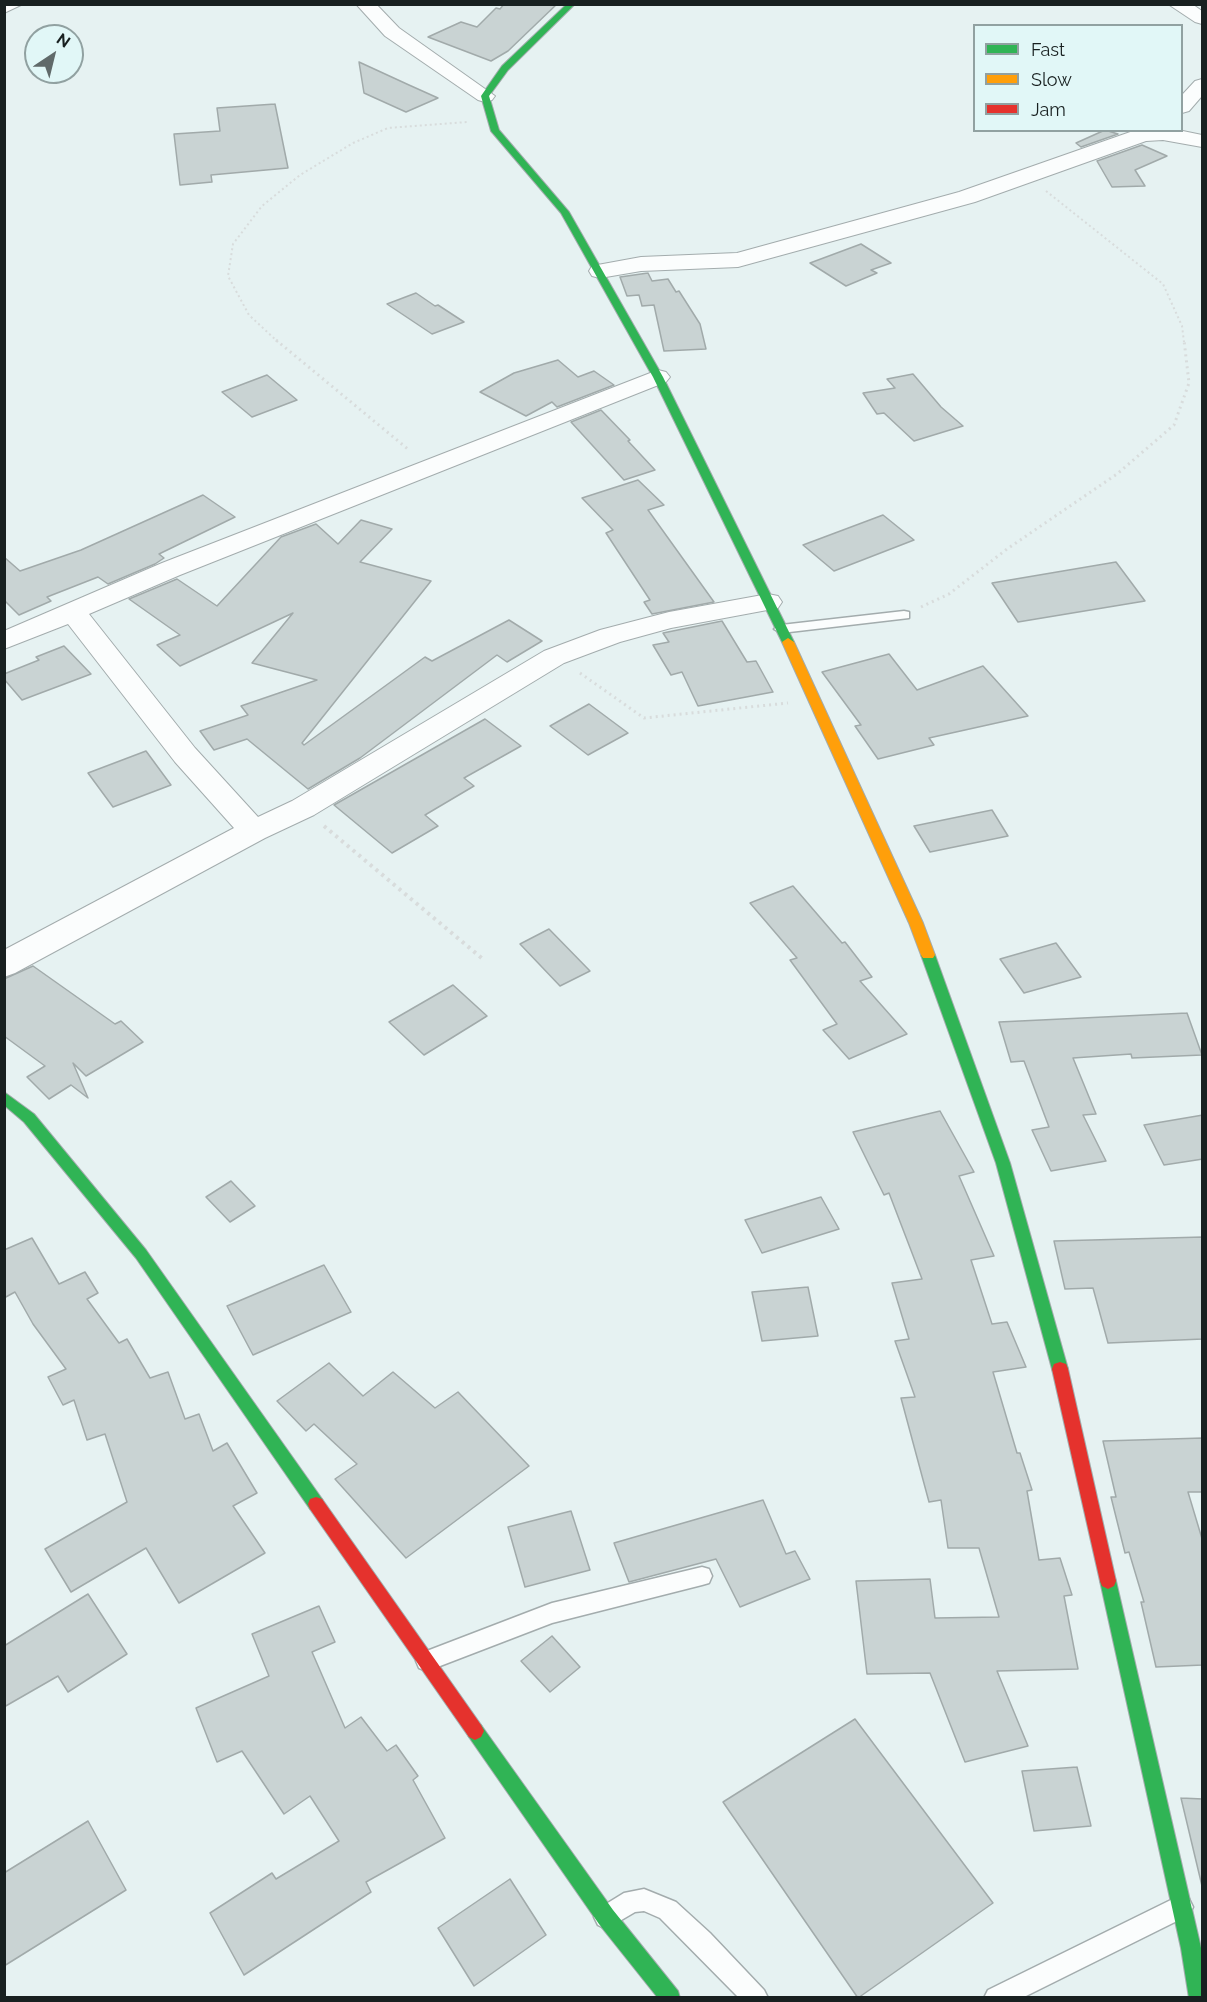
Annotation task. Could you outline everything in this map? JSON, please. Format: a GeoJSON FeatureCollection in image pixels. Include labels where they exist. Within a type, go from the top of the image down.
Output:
{"type":"FeatureCollection","features":[{"type":"Feature","properties":{"kind":"street"},"geometry":{"type":"LineString","coordinates":[[4,8],[14,4]]}},
{"type":"Feature","properties":{"kind":"street"},"geometry":{"type":"LineString","coordinates":[[365,4],[392,32],[485,96],[495,130],[565,212],[658,377],[781,628],[916,923],[1003,1164],[1058,1360],[1182,1906],[1199,1998]]}},
{"type":"Feature","properties":{"kind":"street"},"geometry":{"type":"LineString","coordinates":[[485,96],[505,68],[572,4]]}},
{"type":"Feature","properties":{"kind":"street"},"geometry":{"type":"LineString","coordinates":[[1177,4],[1203,18]]}},
{"type":"Feature","properties":{"kind":"street"},"geometry":{"type":"LineString","coordinates":[[1183,106],[1203,86]]}},
{"type":"Feature","properties":{"kind":"street"},"geometry":{"type":"LineString","coordinates":[[600,272],[641,264],[738,260],[967,197],[1147,133],[1203,141]]}},
{"type":"Feature","properties":{"kind":"street"},"geometry":{"type":"LineString","coordinates":[[4,641],[171,569],[658,377]]}},
{"type":"Feature","properties":{"kind":"street"},"geometry":{"type":"LineString","coordinates":[[4,965],[254,831],[303,808],[558,656],[610,636],[669,620],[768,602]]}},
{"type":"Feature","properties":{"kind":"street"},"geometry":{"type":"LineString","coordinates":[[73,612],[185,754],[254,831]]}},
{"type":"Feature","properties":{"kind":"street"},"geometry":{"type":"LineString","coordinates":[[4,1097],[29,1118],[141,1254],[606,1917],[671,1998]]}},
{"type":"Feature","properties":{"kind":"lane"},"geometry":{"type":"LineString","coordinates":[[781,628],[904,615]]}},
{"type":"Feature","properties":{"kind":"lane"},"geometry":{"type":"LineString","coordinates":[[426,1661],[552,1613],[702,1576]]}},
{"type":"Feature","properties":{"kind":"lane"},"geometry":{"type":"LineString","coordinates":[[606,1917],[632,1901],[644,1900],[668,1910],[702,1941],[756,1998]]}},
{"type":"Feature","properties":{"kind":"lane"},"geometry":{"type":"LineString","coordinates":[[996,1998],[1182,1906]]}},
{"type":"Feature","properties":{"kind":"path"},"geometry":{"type":"LineString","coordinates":[[430,467],[297,360],[249,315],[228,276],[233,244],[262,206],[300,175],[353,143],[388,128],[492,121]]}},
{"type":"Feature","properties":{"kind":"path"},"geometry":{"type":"LineString","coordinates":[[904,615],[948,594],[1007,549],[1117,474],[1174,425],[1189,383],[1182,326],[1162,284],[1094,227],[1026,176]]}},
{"type":"Feature","properties":{"kind":"path"},"geometry":{"type":"LineString","coordinates":[[558,656],[628,709],[644,718],[663,718],[815,700]]}},
{"type":"Feature","properties":{"kind":"path"},"geometry":{"type":"LineString","coordinates":[[303,808],[484,960]]}},
{"type":"Feature","properties":{"kind":"building"},"geometry":{"type":"Polygon","coordinates":[[[504,4],[557,4],[508,51],[491,61],[428,37],[461,22],[477,27],[496,8],[500,9],[504,4]]]}},
{"type":"Feature","properties":{"kind":"building"},"geometry":{"type":"Polygon","coordinates":[[[359,62],[438,98],[406,112],[364,93],[359,62]]]}},
{"type":"Feature","properties":{"kind":"building"},"geometry":{"type":"Polygon","coordinates":[[[275,104],[288,168],[211,175],[212,182],[180,185],[174,134],[220,131],[217,108],[275,104]]]}},
{"type":"Feature","properties":{"kind":"building"},"geometry":{"type":"Polygon","coordinates":[[[1101,132],[1118,134],[1081,147],[1076,143],[1101,132]]]}},
{"type":"Feature","properties":{"kind":"building"},"geometry":{"type":"Polygon","coordinates":[[[1142,145],[1167,156],[1135,170],[1145,186],[1112,187],[1097,161],[1142,145]]]}},
{"type":"Feature","properties":{"kind":"building"},"geometry":{"type":"Polygon","coordinates":[[[861,244],[891,263],[871,270],[877,273],[846,286],[810,263],[861,244]]]}},
{"type":"Feature","properties":{"kind":"building"},"geometry":{"type":"Polygon","coordinates":[[[648,273],[652,281],[668,279],[676,292],[679,291],[700,324],[706,349],[664,351],[654,305],[642,306],[639,295],[627,296],[620,277],[648,273]]]}},
{"type":"Feature","properties":{"kind":"building"},"geometry":{"type":"Polygon","coordinates":[[[416,293],[464,322],[432,334],[387,304],[416,293]]]}},
{"type":"Feature","properties":{"kind":"building"},"geometry":{"type":"Polygon","coordinates":[[[558,360],[578,377],[594,371],[614,385],[557,407],[552,402],[526,416],[480,392],[514,373],[558,360]]]}},
{"type":"Feature","properties":{"kind":"building"},"geometry":{"type":"Polygon","coordinates":[[[913,374],[941,407],[963,426],[914,441],[884,413],[877,414],[863,393],[895,388],[887,379],[913,374]]]}},
{"type":"Feature","properties":{"kind":"building"},"geometry":{"type":"Polygon","coordinates":[[[267,375],[297,400],[252,417],[222,392],[267,375]]]}},
{"type":"Feature","properties":{"kind":"building"},"geometry":{"type":"Polygon","coordinates":[[[601,410],[655,470],[624,480],[571,422],[601,410]]]}},
{"type":"Feature","properties":{"kind":"building"},"geometry":{"type":"Polygon","coordinates":[[[638,480],[664,505],[648,510],[714,602],[652,614],[644,602],[650,600],[606,533],[613,530],[582,498],[638,480]]]}},
{"type":"Feature","properties":{"kind":"building"},"geometry":{"type":"Polygon","coordinates":[[[203,495],[235,517],[159,554],[164,558],[155,564],[108,584],[98,577],[47,597],[51,601],[19,615],[4,600],[4,557],[20,571],[81,550],[203,495]]]}},
{"type":"Feature","properties":{"kind":"building"},"geometry":{"type":"Polygon","coordinates":[[[883,515],[914,540],[834,571],[803,545],[883,515]]]}},
{"type":"Feature","properties":{"kind":"building"},"geometry":{"type":"Polygon","coordinates":[[[361,520],[392,529],[360,562],[431,581],[302,743],[304,745],[425,657],[432,661],[509,620],[542,641],[507,662],[497,655],[360,758],[308,789],[247,739],[214,750],[200,731],[248,715],[241,706],[317,680],[252,663],[293,613],[180,666],[157,645],[180,635],[129,599],[177,579],[217,606],[281,537],[316,524],[338,544],[361,520]]]}},
{"type":"Feature","properties":{"kind":"building"},"geometry":{"type":"Polygon","coordinates":[[[1116,562],[1145,601],[1018,622],[992,583],[1116,562]]]}},
{"type":"Feature","properties":{"kind":"building"},"geometry":{"type":"Polygon","coordinates":[[[722,621],[747,662],[756,661],[773,692],[698,706],[682,672],[671,675],[653,645],[669,642],[663,633],[722,621]]]}},
{"type":"Feature","properties":{"kind":"building"},"geometry":{"type":"Polygon","coordinates":[[[64,646],[91,674],[22,700],[4,679],[4,674],[39,660],[36,657],[64,646]]]}},
{"type":"Feature","properties":{"kind":"building"},"geometry":{"type":"Polygon","coordinates":[[[889,654],[917,690],[983,666],[1028,716],[929,738],[934,745],[878,759],[855,726],[861,725],[822,672],[889,654]]]}},
{"type":"Feature","properties":{"kind":"building"},"geometry":{"type":"Polygon","coordinates":[[[589,704],[628,733],[588,755],[550,726],[589,704]]]}},
{"type":"Feature","properties":{"kind":"building"},"geometry":{"type":"Polygon","coordinates":[[[485,719],[521,746],[464,778],[474,786],[425,815],[438,826],[392,853],[334,805],[485,719]]]}},
{"type":"Feature","properties":{"kind":"building"},"geometry":{"type":"Polygon","coordinates":[[[146,751],[171,785],[113,807],[88,773],[146,751]]]}},
{"type":"Feature","properties":{"kind":"building"},"geometry":{"type":"Polygon","coordinates":[[[992,810],[1008,836],[930,852],[914,826],[992,810]]]}},
{"type":"Feature","properties":{"kind":"building"},"geometry":{"type":"Polygon","coordinates":[[[793,886],[842,943],[845,942],[872,977],[860,981],[907,1034],[849,1059],[823,1030],[837,1024],[790,960],[797,958],[750,903],[793,886]]]}},
{"type":"Feature","properties":{"kind":"building"},"geometry":{"type":"Polygon","coordinates":[[[549,929],[590,971],[560,986],[520,944],[549,929]]]}},
{"type":"Feature","properties":{"kind":"building"},"geometry":{"type":"Polygon","coordinates":[[[1056,943],[1081,977],[1024,993],[1000,959],[1056,943]]]}},
{"type":"Feature","properties":{"kind":"building"},"geometry":{"type":"Polygon","coordinates":[[[33,966],[115,1024],[121,1021],[143,1042],[86,1076],[73,1063],[88,1098],[71,1085],[49,1099],[27,1077],[45,1066],[4,1036],[4,979],[33,966]]]}},
{"type":"Feature","properties":{"kind":"building"},"geometry":{"type":"Polygon","coordinates":[[[453,985],[487,1016],[424,1055],[389,1022],[453,985]]]}},
{"type":"Feature","properties":{"kind":"building"},"geometry":{"type":"Polygon","coordinates":[[[1187,1013],[1202,1055],[1132,1058],[1131,1054],[1073,1058],[1096,1114],[1083,1115],[1106,1161],[1051,1171],[1032,1130],[1049,1127],[1024,1061],[1011,1062],[999,1022],[1187,1013]]]}},
{"type":"Feature","properties":{"kind":"building"},"geometry":{"type":"Polygon","coordinates":[[[940,1111],[974,1172],[959,1176],[994,1256],[971,1260],[992,1324],[1007,1322],[1026,1367],[993,1372],[1017,1453],[1020,1453],[1032,1490],[1027,1491],[1039,1560],[1060,1558],[1072,1595],[1064,1596],[1078,1669],[997,1671],[1028,1746],[965,1762],[930,1673],[867,1674],[856,1581],[930,1579],[935,1618],[999,1617],[979,1548],[948,1548],[941,1500],[929,1502],[901,1398],[915,1397],[895,1341],[909,1339],[892,1283],[922,1279],[889,1193],[884,1195],[853,1132],[940,1111]]]}},
{"type":"Feature","properties":{"kind":"building"},"geometry":{"type":"Polygon","coordinates":[[[1203,1115],[1203,1159],[1164,1165],[1144,1125],[1203,1115]]]}},
{"type":"Feature","properties":{"kind":"building"},"geometry":{"type":"Polygon","coordinates":[[[231,1181],[255,1206],[230,1222],[206,1197],[231,1181]]]}},
{"type":"Feature","properties":{"kind":"building"},"geometry":{"type":"Polygon","coordinates":[[[821,1197],[839,1229],[762,1253],[745,1220],[821,1197]]]}},
{"type":"Feature","properties":{"kind":"building"},"geometry":{"type":"Polygon","coordinates":[[[1203,1237],[1203,1339],[1108,1343],[1093,1288],[1065,1289],[1054,1241],[1203,1237]]]}},
{"type":"Feature","properties":{"kind":"building"},"geometry":{"type":"Polygon","coordinates":[[[32,1238],[59,1284],[85,1272],[98,1293],[87,1299],[119,1343],[127,1339],[150,1378],[168,1372],[185,1419],[199,1414],[213,1451],[227,1443],[257,1493],[233,1506],[265,1553],[179,1603],[146,1548],[71,1592],[45,1549],[127,1502],[105,1434],[87,1440],[74,1400],[63,1405],[48,1377],[66,1369],[33,1324],[15,1292],[4,1298],[4,1250],[32,1238]]]}},
{"type":"Feature","properties":{"kind":"building"},"geometry":{"type":"Polygon","coordinates":[[[324,1265],[351,1312],[253,1355],[227,1306],[324,1265]]]}},
{"type":"Feature","properties":{"kind":"building"},"geometry":{"type":"Polygon","coordinates":[[[808,1287],[818,1336],[762,1341],[752,1292],[808,1287]]]}},
{"type":"Feature","properties":{"kind":"building"},"geometry":{"type":"Polygon","coordinates":[[[329,1363],[363,1396],[393,1372],[435,1408],[458,1392],[529,1466],[406,1558],[335,1479],[357,1464],[314,1424],[306,1431],[277,1401],[329,1363]]]}},
{"type":"Feature","properties":{"kind":"building"},"geometry":{"type":"Polygon","coordinates":[[[1203,1438],[1203,1492],[1188,1492],[1203,1542],[1203,1665],[1156,1667],[1141,1602],[1144,1602],[1129,1552],[1125,1553],[1111,1497],[1116,1497],[1103,1441],[1203,1438]]]}},
{"type":"Feature","properties":{"kind":"building"},"geometry":{"type":"Polygon","coordinates":[[[763,1500],[786,1554],[795,1551],[810,1579],[740,1607],[716,1559],[629,1582],[614,1543],[763,1500]]]}},
{"type":"Feature","properties":{"kind":"building"},"geometry":{"type":"Polygon","coordinates":[[[571,1511],[590,1570],[525,1587],[508,1527],[571,1511]]]}},
{"type":"Feature","properties":{"kind":"building"},"geometry":{"type":"Polygon","coordinates":[[[88,1594],[127,1654],[68,1692],[58,1676],[4,1707],[4,1646],[88,1594]]]}},
{"type":"Feature","properties":{"kind":"building"},"geometry":{"type":"Polygon","coordinates":[[[319,1606],[335,1642],[312,1652],[345,1728],[361,1717],[387,1751],[396,1745],[418,1776],[413,1780],[445,1838],[366,1882],[371,1892],[244,1975],[210,1913],[272,1873],[276,1879],[339,1841],[310,1796],[284,1814],[242,1751],[217,1762],[196,1708],[269,1676],[252,1634],[319,1606]]]}},
{"type":"Feature","properties":{"kind":"building"},"geometry":{"type":"Polygon","coordinates":[[[552,1636],[580,1667],[550,1692],[521,1661],[552,1636]]]}},
{"type":"Feature","properties":{"kind":"building"},"geometry":{"type":"Polygon","coordinates":[[[855,1719],[993,1903],[858,1998],[723,1802],[855,1719]]]}},
{"type":"Feature","properties":{"kind":"building"},"geometry":{"type":"Polygon","coordinates":[[[1077,1767],[1091,1826],[1034,1831],[1022,1771],[1077,1767]]]}},
{"type":"Feature","properties":{"kind":"building"},"geometry":{"type":"Polygon","coordinates":[[[1181,1798],[1203,1799],[1203,1886],[1202,1886],[1181,1798]]]}},
{"type":"Feature","properties":{"kind":"building"},"geometry":{"type":"Polygon","coordinates":[[[88,1821],[126,1890],[4,1966],[4,1873],[88,1821]]]}},
{"type":"Feature","properties":{"kind":"building"},"geometry":{"type":"Polygon","coordinates":[[[510,1879],[546,1935],[474,1986],[438,1928],[510,1879]]]}},
{"type":"Feature","properties":{"kind":"traffic: fast"},"geometry":{"type":"LineString","coordinates":[[572,4],[505,68],[485,96],[495,131],[565,212],[658,377],[788,642]]}},
{"type":"Feature","properties":{"kind":"traffic: fast"},"geometry":{"type":"LineString","coordinates":[[928,955],[1003,1163],[1060,1369]]}},
{"type":"Feature","properties":{"kind":"traffic: fast"},"geometry":{"type":"LineString","coordinates":[[4,1097],[29,1118],[141,1254],[316,1504]]}},
{"type":"Feature","properties":{"kind":"traffic: fast"},"geometry":{"type":"LineString","coordinates":[[1108,1581],[1191,1948],[1199,1998]]}},
{"type":"Feature","properties":{"kind":"traffic: fast"},"geometry":{"type":"LineString","coordinates":[[475,1731],[606,1917],[671,1998]]}},
{"type":"Feature","properties":{"kind":"traffic: slow"},"geometry":{"type":"LineString","coordinates":[[788,642],[916,923],[928,955]]}},
{"type":"Feature","properties":{"kind":"traffic: jam"},"geometry":{"type":"LineString","coordinates":[[1060,1369],[1108,1581]]}},
{"type":"Feature","properties":{"kind":"traffic: jam"},"geometry":{"type":"LineString","coordinates":[[316,1504],[475,1731]]}}]}
